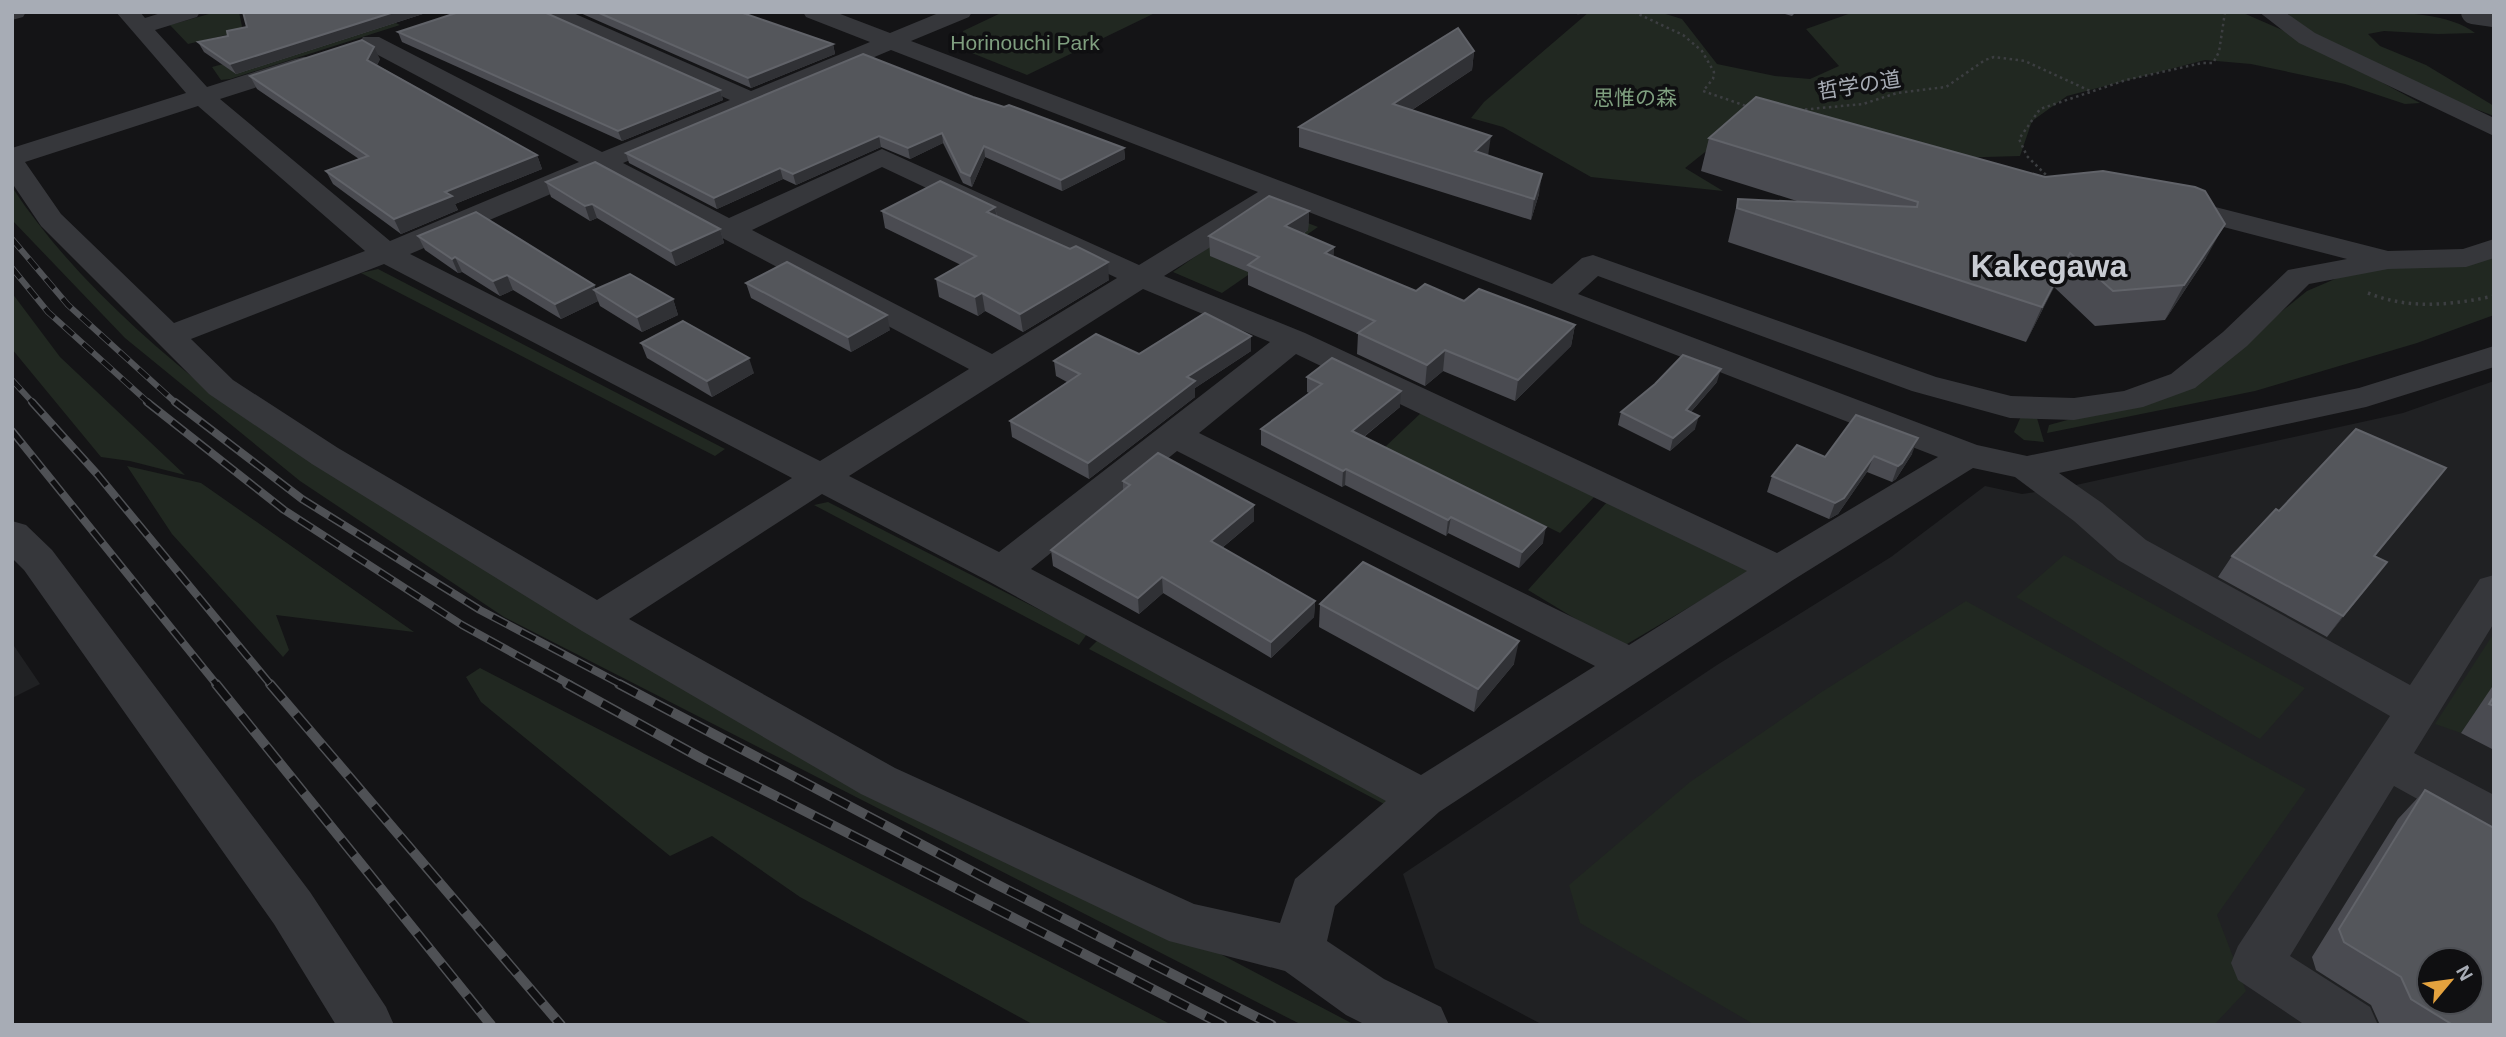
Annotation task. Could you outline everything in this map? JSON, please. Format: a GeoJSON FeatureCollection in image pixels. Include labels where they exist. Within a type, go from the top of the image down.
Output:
{"type":"FeatureCollection","features":[{"type":"Feature","properties":{"kind":"street"},"geometry":{"type":"LineString","coordinates":[[133,20],[189,12]]}},
{"type":"Feature","properties":{"kind":"street"},"geometry":{"type":"LineString","coordinates":[[551,12],[751,100]]}},
{"type":"Feature","properties":{"kind":"street"},"geometry":{"type":"LineString","coordinates":[[814,12],[1968,455],[2027,468],[2088,512],[2132,550],[2417,710]]}},
{"type":"Feature","properties":{"kind":"street"},"geometry":{"type":"LineString","coordinates":[[170,336],[386,253],[961,12]]}},
{"type":"Feature","properties":{"kind":"street"},"geometry":{"type":"LineString","coordinates":[[2270,12],[2307,38],[2494,128]]}},
{"type":"Feature","properties":{"kind":"street"},"geometry":{"type":"LineString","coordinates":[[2473,12],[2494,15]]}},
{"type":"Feature","properties":{"kind":"street"},"geometry":{"type":"LineString","coordinates":[[133,20],[203,97],[386,253],[1002,571],[1422,798]]}},
{"type":"Feature","properties":{"kind":"street"},"geometry":{"type":"LineString","coordinates":[[397,34],[12,160],[51,220],[221,387],[325,456],[597,620],[878,781],[1187,925],[1298,950],[1365,997],[1422,1025]]}},
{"type":"Feature","properties":{"kind":"street"},"geometry":{"type":"LineString","coordinates":[[370,42],[993,368]]}},
{"type":"Feature","properties":{"kind":"street"},"geometry":{"type":"LineString","coordinates":[[730,229],[882,156],[1140,277],[1293,340],[1779,570]]}},
{"type":"Feature","properties":{"kind":"street"},"geometry":{"type":"LineString","coordinates":[[597,620],[993,368],[1282,190]]}},
{"type":"Feature","properties":{"kind":"street"},"geometry":{"type":"LineString","coordinates":[[2139,197],[2388,260]]}},
{"type":"Feature","properties":{"kind":"street"},"geometry":{"type":"LineString","coordinates":[[1557,296],[1593,264],[1924,384],[2010,407],[2074,409],[2131,400],[2183,381],[2235,339],[2299,277],[2388,260],[2466,258],[2494,248]]}},
{"type":"Feature","properties":{"kind":"street"},"geometry":{"type":"LineString","coordinates":[[1002,571],[1293,340]]}},
{"type":"Feature","properties":{"kind":"street"},"geometry":{"type":"LineString","coordinates":[[2027,468],[2366,397],[2494,356]]}},
{"type":"Feature","properties":{"kind":"street"},"geometry":{"type":"LineString","coordinates":[[1172,434],[1629,664]]}},
{"type":"Feature","properties":{"kind":"street"},"geometry":{"type":"LineString","coordinates":[[1298,950],[1313,895],[1422,798],[1629,664],[1968,455]]}},
{"type":"Feature","properties":{"kind":"street"},"geometry":{"type":"LineString","coordinates":[[12,534],[38,560],[292,908],[367,1025]]}},
{"type":"Feature","properties":{"kind":"street"},"geometry":{"type":"LineString","coordinates":[[2351,1025],[2257,963],[2494,589]]}},
{"type":"Feature","properties":{"kind":"street"},"geometry":{"type":"LineString","coordinates":[[2386,760],[2494,818]]}},
{"type":"Feature","properties":{"kind":"path"},"geometry":{"type":"LineString","coordinates":[[1577,13],[1603,12]]}},
{"type":"Feature","properties":{"kind":"path"},"geometry":{"type":"LineString","coordinates":[[1634,12],[1683,35],[1702,51],[1714,72],[1713,79],[1703,91],[1758,109]]}},
{"type":"Feature","properties":{"kind":"path"},"geometry":{"type":"LineString","coordinates":[[2056,182],[2046,178],[2027,156],[2019,139],[2040,109],[2126,80],[2202,63],[2213,63],[2219,52],[2225,12]]}},
{"type":"Feature","properties":{"kind":"path","name":"哲学の道"},"geometry":{"type":"LineString","coordinates":[[1792,111],[1863,104],[1897,93],[1939,89],[1994,57],[2025,61],[2091,91]]}},
{"type":"Feature","properties":{"kind":"shaded area"},"geometry":{"type":"Polygon","coordinates":[[[2494,381],[2494,1025],[1543,1025],[1435,968],[1403,874],[1717,665],[1891,557],[1985,486],[2022,494],[2067,487],[2403,413],[2494,381]]]}},
{"type":"Feature","properties":{"kind":"shaded area"},"geometry":{"type":"Polygon","coordinates":[[[12,643],[40,684],[12,698],[12,643]]]}},
{"type":"Feature","properties":{"kind":"green space"},"geometry":{"type":"Polygon","coordinates":[[[216,12],[239,12],[243,31],[188,44],[170,25],[216,12]]]}},
{"type":"Feature","properties":{"kind":"green space","name":"Horinouchi Park"},"geometry":{"type":"Polygon","coordinates":[[[1003,12],[1157,12],[1027,75],[967,51],[963,31],[1003,12]]]}},
{"type":"Feature","properties":{"kind":"green space","name":"思惟の森"},"geometry":{"type":"Polygon","coordinates":[[[1589,12],[1659,12],[1682,19],[1717,64],[1775,76],[1810,79],[1839,66],[1806,29],[1854,12],[2241,12],[2296,36],[2420,103],[2405,104],[2345,84],[2251,64],[2205,60],[2067,96],[2032,121],[2020,156],[1950,158],[1749,117],[1685,168],[1723,191],[1591,177],[1503,127],[1471,118],[1484,102],[1589,12]]]}},
{"type":"Feature","properties":{"kind":"green space"},"geometry":{"type":"Polygon","coordinates":[[[2287,12],[2385,12],[2437,17],[2459,24],[2475,33],[2384,31],[2368,34],[2380,46],[2426,65],[2494,106],[2494,116],[2417,87],[2337,47],[2296,23],[2287,12]]]}},
{"type":"Feature","properties":{"kind":"green space"},"geometry":{"type":"Polygon","coordinates":[[[375,13],[400,25],[230,79],[221,80],[212,67],[291,46],[375,13]]]}},
{"type":"Feature","properties":{"kind":"green space"},"geometry":{"type":"Polygon","coordinates":[[[12,187],[56,246],[81,274],[133,326],[217,397],[1150,917],[1355,1025],[1302,1025],[504,617],[300,481],[125,338],[12,220],[12,187]]]}},
{"type":"Feature","properties":{"kind":"green space"},"geometry":{"type":"Polygon","coordinates":[[[1267,207],[1318,227],[1222,293],[1173,272],[1267,207]]]}},
{"type":"Feature","properties":{"kind":"green space"},"geometry":{"type":"Polygon","coordinates":[[[2494,254],[2494,315],[2417,343],[2255,391],[2047,433],[2049,425],[2188,387],[2307,291],[2342,276],[2388,264],[2494,254]]]}},
{"type":"Feature","properties":{"kind":"green space"},"geometry":{"type":"Polygon","coordinates":[[[378,269],[725,449],[715,456],[361,273],[378,269]]]}},
{"type":"Feature","properties":{"kind":"green space"},"geometry":{"type":"Polygon","coordinates":[[[12,293],[60,357],[185,475],[130,461],[101,457],[12,349],[12,293]]]}},
{"type":"Feature","properties":{"kind":"green space"},"geometry":{"type":"Polygon","coordinates":[[[1422,412],[1597,494],[1560,533],[1385,447],[1422,412]]]}},
{"type":"Feature","properties":{"kind":"green space"},"geometry":{"type":"Polygon","coordinates":[[[2022,414],[2037,418],[2044,442],[2024,440],[2014,432],[2022,414]]]}},
{"type":"Feature","properties":{"kind":"green space"},"geometry":{"type":"Polygon","coordinates":[[[127,466],[201,483],[414,632],[276,615],[289,650],[283,657],[172,534],[127,466]]]}},
{"type":"Feature","properties":{"kind":"green space"},"geometry":{"type":"Polygon","coordinates":[[[1608,501],[1752,570],[1622,647],[1528,590],[1608,501]]]}},
{"type":"Feature","properties":{"kind":"green space"},"geometry":{"type":"Polygon","coordinates":[[[828,502],[1087,634],[1079,645],[814,505],[828,502]]]}},
{"type":"Feature","properties":{"kind":"green space"},"geometry":{"type":"Polygon","coordinates":[[[2064,555],[2305,688],[2260,739],[2016,597],[2064,555]]]}},
{"type":"Feature","properties":{"kind":"green space"},"geometry":{"type":"Polygon","coordinates":[[[1966,601],[2306,789],[2217,915],[2246,991],[2214,1025],[1755,1025],[1580,923],[1569,885],[1690,782],[1820,693],[1966,601]]]}},
{"type":"Feature","properties":{"kind":"green space"},"geometry":{"type":"Polygon","coordinates":[[[2494,633],[2494,685],[2461,733],[2435,724],[2494,633]]]}},
{"type":"Feature","properties":{"kind":"green space"},"geometry":{"type":"Polygon","coordinates":[[[1099,639],[1391,799],[1386,805],[1089,649],[1099,639]]]}},
{"type":"Feature","properties":{"kind":"green space"},"geometry":{"type":"Polygon","coordinates":[[[480,668],[1172,1025],[1034,1025],[800,897],[712,836],[670,856],[481,702],[466,677],[480,668]]]}},
{"type":"Feature","properties":{"kind":"building"},"geometry":{"type":"Polygon","coordinates":[[[243,12],[394,12],[230,64],[198,42],[228,36],[227,31],[247,27],[243,12]]]}},
{"type":"Feature","properties":{"kind":"building"},"geometry":{"type":"Polygon","coordinates":[[[459,12],[544,12],[720,90],[618,131],[398,32],[459,12]]]}},
{"type":"Feature","properties":{"kind":"building"},"geometry":{"type":"Polygon","coordinates":[[[597,12],[740,12],[833,44],[748,78],[597,12]]]}},
{"type":"Feature","properties":{"kind":"building"},"geometry":{"type":"Polygon","coordinates":[[[1458,28],[1474,51],[1393,104],[1491,136],[1475,151],[1542,174],[1534,199],[1299,127],[1458,28]]]}},
{"type":"Feature","properties":{"kind":"building"},"geometry":{"type":"Polygon","coordinates":[[[362,40],[374,47],[367,60],[537,155],[445,192],[452,196],[394,219],[326,171],[368,156],[250,76],[362,40]]]}},
{"type":"Feature","properties":{"kind":"building"},"geometry":{"type":"Polygon","coordinates":[[[863,54],[973,97],[1004,107],[1009,105],[1124,148],[1061,180],[984,146],[970,176],[961,172],[942,133],[908,148],[879,136],[793,174],[780,168],[714,198],[626,153],[863,54]]]}},
{"type":"Feature","properties":{"kind":"building"},"geometry":{"type":"Polygon","coordinates":[[[1756,97],[2045,177],[2103,171],[2195,187],[2205,191],[2225,224],[2184,285],[2113,291],[2070,253],[2042,307],[1737,208],[1738,199],[1917,207],[1918,202],[1709,138],[1756,97]]]}},
{"type":"Feature","properties":{"kind":"building"},"geometry":{"type":"Polygon","coordinates":[[[595,162],[720,229],[671,251],[592,204],[585,206],[546,182],[595,162]]]}},
{"type":"Feature","properties":{"kind":"building"},"geometry":{"type":"Polygon","coordinates":[[[940,181],[995,207],[987,212],[1070,249],[1076,246],[1108,262],[1020,314],[982,293],[975,297],[936,279],[976,256],[882,211],[940,181]]]}},
{"type":"Feature","properties":{"kind":"building"},"geometry":{"type":"Polygon","coordinates":[[[1269,196],[1309,211],[1285,226],[1334,247],[1325,253],[1416,291],[1425,284],[1464,301],[1479,289],[1575,325],[1518,380],[1445,350],[1427,365],[1358,333],[1375,321],[1248,265],[1259,257],[1209,236],[1269,196]]]}},
{"type":"Feature","properties":{"kind":"building"},"geometry":{"type":"Polygon","coordinates":[[[476,212],[594,285],[555,304],[507,275],[493,281],[455,257],[452,259],[418,236],[476,212]]]}},
{"type":"Feature","properties":{"kind":"building"},"geometry":{"type":"Polygon","coordinates":[[[787,262],[887,315],[848,337],[746,283],[787,262]]]}},
{"type":"Feature","properties":{"kind":"building"},"geometry":{"type":"Polygon","coordinates":[[[630,274],[673,299],[637,317],[594,290],[630,274]]]}},
{"type":"Feature","properties":{"kind":"building"},"geometry":{"type":"Polygon","coordinates":[[[1205,313],[1251,336],[1187,377],[1195,381],[1088,463],[1010,421],[1080,374],[1054,361],[1096,334],[1139,354],[1205,313]]]}},
{"type":"Feature","properties":{"kind":"building"},"geometry":{"type":"Polygon","coordinates":[[[683,321],[749,358],[707,381],[641,343],[683,321]]]}},
{"type":"Feature","properties":{"kind":"building"},"geometry":{"type":"Polygon","coordinates":[[[1683,355],[1721,369],[1686,410],[1699,416],[1673,438],[1621,412],[1655,384],[1683,355]]]}},
{"type":"Feature","properties":{"kind":"building"},"geometry":{"type":"Polygon","coordinates":[[[1332,358],[1401,391],[1352,431],[1546,527],[1522,552],[1451,517],[1448,520],[1346,469],[1343,471],[1261,429],[1322,384],[1307,377],[1332,358]]]}},
{"type":"Feature","properties":{"kind":"building"},"geometry":{"type":"Polygon","coordinates":[[[1856,415],[1918,438],[1902,463],[1898,466],[1874,456],[1844,498],[1835,503],[1772,476],[1797,445],[1825,457],[1856,415]]]}},
{"type":"Feature","properties":{"kind":"building"},"geometry":{"type":"Polygon","coordinates":[[[2356,429],[2446,468],[2374,556],[2387,562],[2343,616],[2232,556],[2276,509],[2279,511],[2356,429]]]}},
{"type":"Feature","properties":{"kind":"building"},"geometry":{"type":"Polygon","coordinates":[[[1158,453],[1254,505],[1211,541],[1315,601],[1271,642],[1162,577],[1138,598],[1051,550],[1130,485],[1123,481],[1158,453]]]}},
{"type":"Feature","properties":{"kind":"building"},"geometry":{"type":"Polygon","coordinates":[[[1363,562],[1519,641],[1478,689],[1320,604],[1363,562]]]}},
{"type":"Feature","properties":{"kind":"building"},"geometry":{"type":"Polygon","coordinates":[[[2425,790],[2494,828],[2494,1025],[2453,1025],[2438,1016],[2485,1016],[2485,946],[2415,946],[2415,1001],[2411,999],[2401,977],[2344,942],[2339,929],[2425,790]]]}},
{"type":"Feature","properties":{"kind":"railway"},"geometry":{"type":"LineString","coordinates":[[2482,12],[2494,18]]}},
{"type":"Feature","properties":{"kind":"railway"},"geometry":{"type":"LineString","coordinates":[[12,239],[68,305],[177,404]]}},
{"type":"Feature","properties":{"kind":"railway"},"geometry":{"type":"LineString","coordinates":[[12,268],[48,312],[150,404]]}},
{"type":"Feature","properties":{"kind":"railway"},"geometry":{"type":"LineString","coordinates":[[12,380],[34,404]]}},
{"type":"Feature","properties":{"kind":"railway"},"geometry":{"type":"LineString","coordinates":[[32,402],[97,474],[271,685]]}},
{"type":"Feature","properties":{"kind":"railway"},"geometry":{"type":"LineString","coordinates":[[147,402],[284,510],[462,625],[571,685]]}},
{"type":"Feature","properties":{"kind":"railway"},"geometry":{"type":"LineString","coordinates":[[175,402],[302,499],[480,610],[622,685]]}},
{"type":"Feature","properties":{"kind":"railway"},"geometry":{"type":"LineString","coordinates":[[12,431],[217,685]]}},
{"type":"Feature","properties":{"kind":"railway"},"geometry":{"type":"LineString","coordinates":[[216,684],[491,1025]]}},
{"type":"Feature","properties":{"kind":"railway"},"geometry":{"type":"LineString","coordinates":[[270,684],[561,1025]]}},
{"type":"Feature","properties":{"kind":"railway"},"geometry":{"type":"LineString","coordinates":[[567,684],[701,758],[1223,1025]]}},
{"type":"Feature","properties":{"kind":"railway"},"geometry":{"type":"LineString","coordinates":[[619,684],[994,883],[1272,1025]]}},
{"type":"Feature","properties":{"kind":"district","name":"Kakegawa"},"geometry":{"type":"Point","coordinates":[2049,266]}}]}
